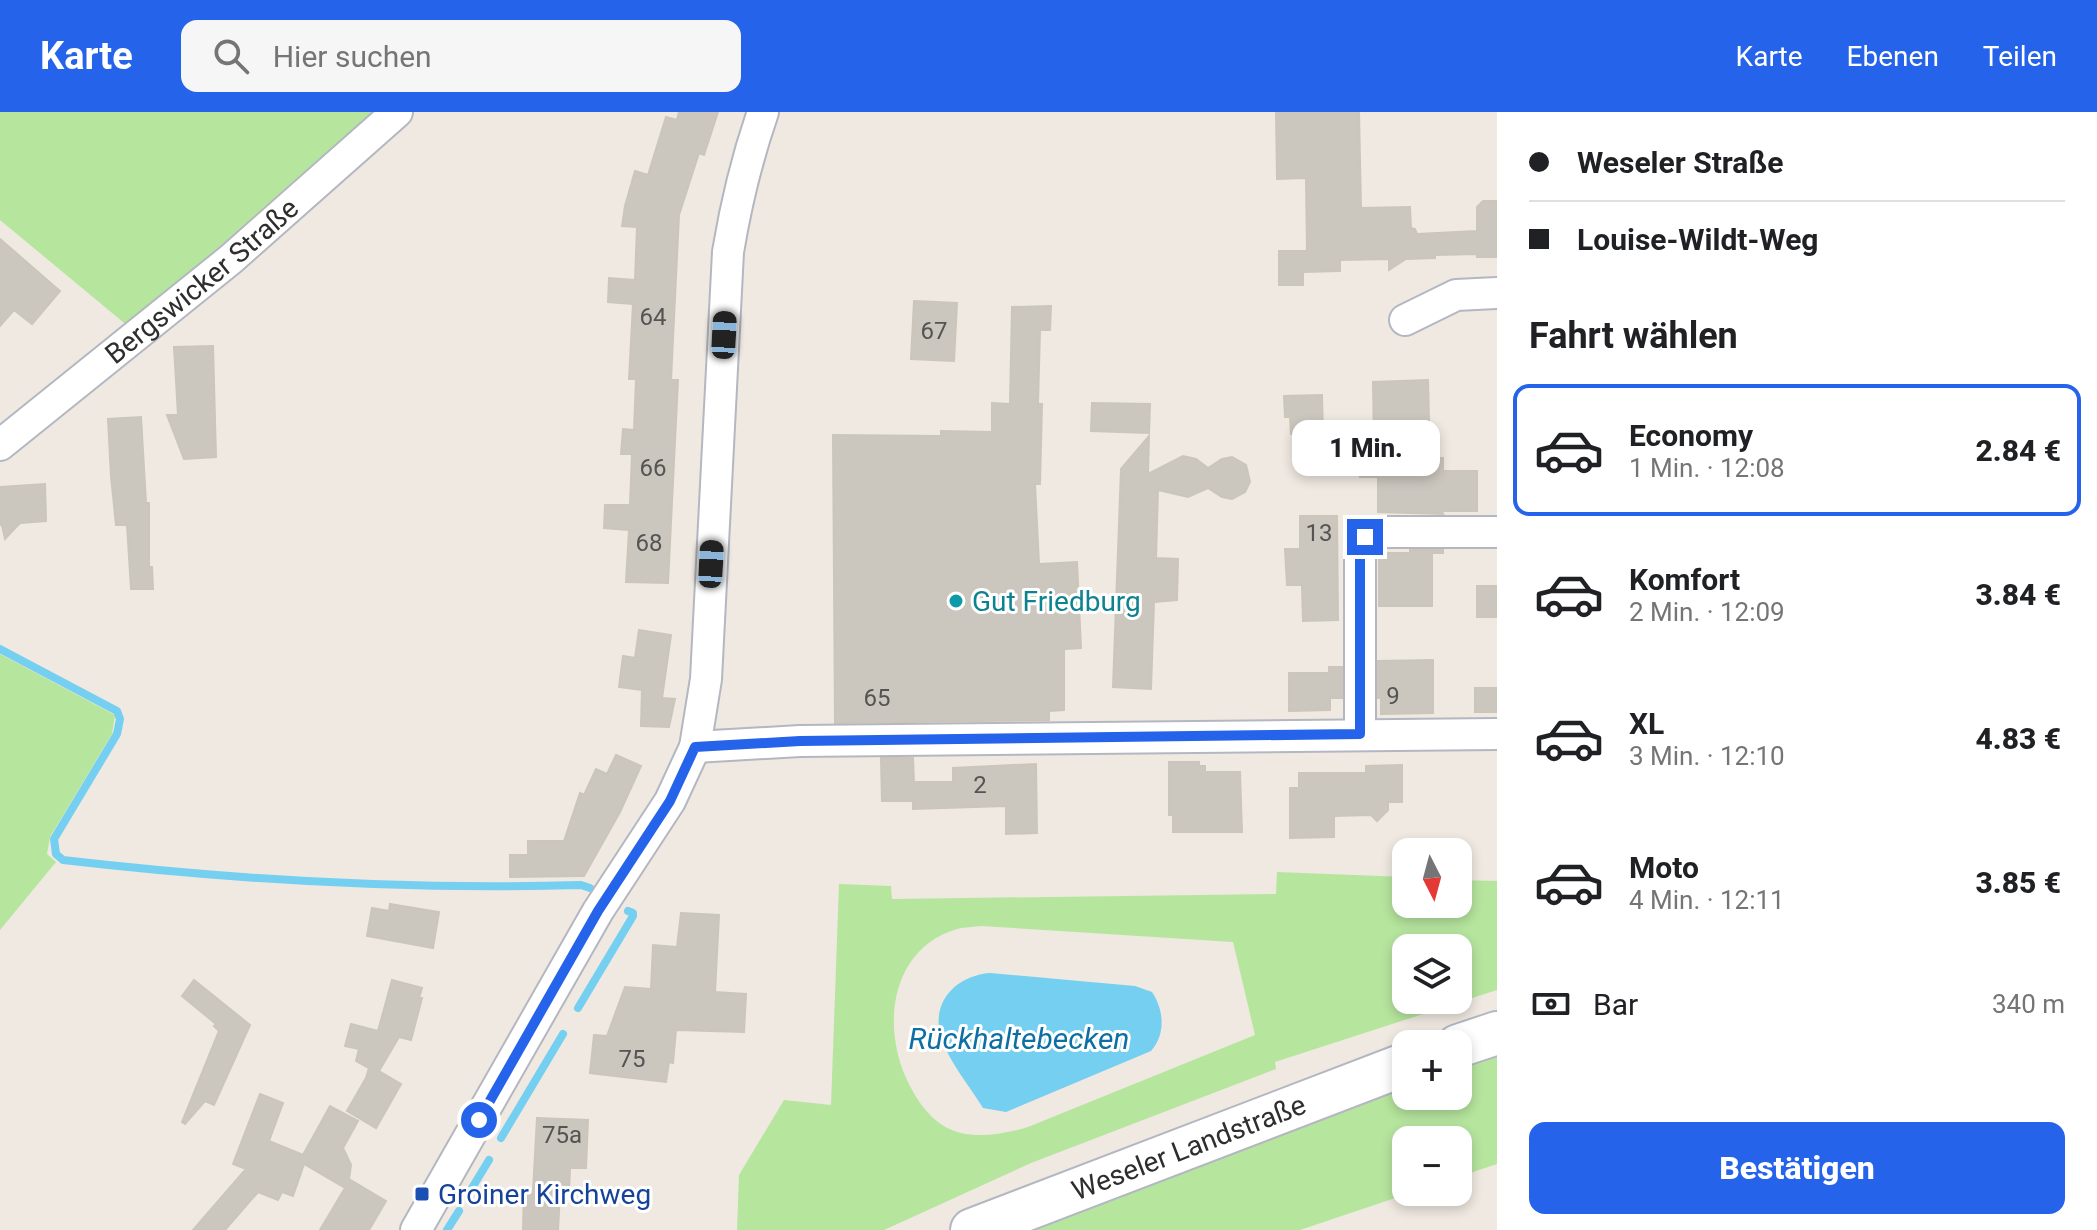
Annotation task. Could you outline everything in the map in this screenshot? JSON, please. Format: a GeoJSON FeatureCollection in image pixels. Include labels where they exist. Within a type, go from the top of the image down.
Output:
{"type":"FeatureCollection","features":[{"type":"Feature","properties":{"kind":"main road"},"geometry":{"type":"LineString","coordinates":[[1472,1041],[1497,1033]]}},
{"type":"Feature","properties":{"kind":"main road","name":"Weseler Landstraße"},"geometry":{"type":"LineString","coordinates":[[972,1230],[1392,1069]]}},
{"type":"Feature","properties":{"kind":"street","name":"Bergswicker Straße"},"geometry":{"type":"LineString","coordinates":[[0,445],[231,259],[397,112]]}},
{"type":"Feature","properties":{"kind":"street"},"geometry":{"type":"LineString","coordinates":[[416,1230],[598,911],[670,801],[695,747],[706,679],[728,252],[734,212],[763,112]]}},
{"type":"Feature","properties":{"kind":"street"},"geometry":{"type":"LineString","coordinates":[[1405,320],[1456,295],[1497,293]]}},
{"type":"Feature","properties":{"kind":"street"},"geometry":{"type":"LineString","coordinates":[[1360,734],[1360,555],[1365,537],[1382,532],[1497,532]]}},
{"type":"Feature","properties":{"kind":"street"},"geometry":{"type":"LineString","coordinates":[[695,747],[816,740],[1497,734]]}},
{"type":"Feature","properties":{"kind":"green space"},"geometry":{"type":"Polygon","coordinates":[[[0,112],[380,112],[129,327],[0,220],[0,112]]]}},
{"type":"Feature","properties":{"kind":"green space"},"geometry":{"type":"Polygon","coordinates":[[[0,654],[115,715],[112,734],[50,837],[47,854],[56,862],[0,930],[0,654]]]}},
{"type":"Feature","properties":{"kind":"green space"},"geometry":{"type":"Polygon","coordinates":[[[1277,872],[1392,876],[1392,918],[1472,918],[1472,880],[1497,881],[1497,990],[1472,998],[1472,934],[1392,934],[1392,1014],[1423,1014],[1275,1062],[1276,1069],[1031,1163],[884,1230],[737,1230],[739,1175],[784,1100],[831,1105],[839,884],[891,886],[892,899],[1276,894],[1277,872]],[[982,926],[957,929],[934,939],[917,954],[905,973],[897,994],[894,1016],[900,1063],[924,1108],[936,1121],[952,1130],[986,1135],[1028,1127],[1255,1035],[1233,942],[982,926]]]}},
{"type":"Feature","properties":{"kind":"green space"},"geometry":{"type":"Polygon","coordinates":[[[1497,1056],[1497,1164],[1472,1172],[1472,1126],[1392,1126],[1392,1199],[1300,1230],[1018,1230],[1392,1089],[1392,1110],[1472,1110],[1472,1064],[1497,1056]]]}},
{"type":"Feature","properties":{"kind":"water","name":"Rückhaltebecken"},"geometry":{"type":"Polygon","coordinates":[[[990,973],[1135,986],[1152,992],[1161,1014],[1159,1037],[1151,1051],[1006,1112],[983,1108],[943,1043],[939,1017],[947,995],[955,987],[977,975],[990,973]]]}},
{"type":"Feature","properties":{"kind":"building"},"geometry":{"type":"Polygon","coordinates":[[[679,112],[718,112],[704,155],[699,153],[679,215],[671,380],[678,380],[668,583],[626,582],[629,530],[604,528],[605,505],[630,505],[632,454],[621,454],[623,429],[634,430],[636,379],[629,379],[633,304],[608,302],[609,278],[635,280],[637,227],[622,226],[625,206],[635,171],[648,175],[666,117],[677,120],[679,112]]]}},
{"type":"Feature","properties":{"kind":"building"},"geometry":{"type":"Polygon","coordinates":[[[1276,112],[1359,112],[1361,208],[1410,207],[1411,228],[1417,234],[1477,231],[1477,207],[1483,201],[1497,201],[1497,257],[1435,255],[1435,258],[1406,259],[1389,270],[1389,259],[1340,260],[1340,271],[1303,272],[1303,285],[1279,285],[1279,251],[1307,251],[1306,178],[1277,179],[1276,112]]]}},
{"type":"Feature","properties":{"kind":"building"},"geometry":{"type":"Polygon","coordinates":[[[0,239],[60,291],[32,324],[14,310],[0,326],[0,239]]]}},
{"type":"Feature","properties":{"kind":"building"},"geometry":{"type":"Polygon","coordinates":[[[914,301],[957,303],[954,361],[911,359],[914,301]]]}},
{"type":"Feature","properties":{"kind":"building","name":"Gut Friedburg"},"geometry":{"type":"Polygon","coordinates":[[[1051,306],[1050,330],[1040,330],[1040,484],[1035,484],[1039,564],[1077,562],[1081,648],[1064,649],[1064,710],[1049,711],[1049,720],[835,723],[833,435],[941,436],[941,431],[992,432],[992,403],[1010,404],[1012,307],[1051,306]]]}},
{"type":"Feature","properties":{"kind":"building"},"geometry":{"type":"Polygon","coordinates":[[[213,346],[216,457],[184,459],[167,415],[178,415],[174,347],[213,346]]]}},
{"type":"Feature","properties":{"kind":"building"},"geometry":{"type":"Polygon","coordinates":[[[1428,380],[1430,458],[1443,458],[1443,471],[1477,471],[1477,511],[1442,511],[1443,514],[1378,512],[1378,477],[1360,477],[1360,444],[1374,443],[1373,382],[1428,380]]]}},
{"type":"Feature","properties":{"kind":"building"},"geometry":{"type":"Polygon","coordinates":[[[1322,395],[1323,433],[1291,434],[1290,417],[1285,417],[1284,396],[1322,395]]]}},
{"type":"Feature","properties":{"kind":"building"},"geometry":{"type":"Polygon","coordinates":[[[1092,403],[1150,404],[1149,433],[1091,431],[1092,403]]]}},
{"type":"Feature","properties":{"kind":"building"},"geometry":{"type":"Polygon","coordinates":[[[141,417],[146,503],[149,503],[149,567],[152,567],[153,589],[131,589],[127,525],[116,525],[111,476],[108,419],[141,417]]]}},
{"type":"Feature","properties":{"kind":"building"},"geometry":{"type":"Polygon","coordinates":[[[1149,436],[1148,474],[1183,456],[1196,459],[1208,468],[1232,457],[1246,465],[1250,482],[1245,492],[1232,499],[1208,488],[1188,497],[1158,490],[1156,558],[1178,559],[1177,600],[1154,602],[1151,689],[1113,687],[1121,469],[1149,436]]]}},
{"type":"Feature","properties":{"kind":"building"},"geometry":{"type":"Polygon","coordinates":[[[45,484],[46,521],[20,523],[5,539],[0,525],[0,487],[45,484]]]}},
{"type":"Feature","properties":{"kind":"building"},"geometry":{"type":"Polygon","coordinates":[[[1300,516],[1337,516],[1338,620],[1303,621],[1302,585],[1287,585],[1285,549],[1300,549],[1300,516]]]}},
{"type":"Feature","properties":{"kind":"building"},"geometry":{"type":"Polygon","coordinates":[[[1410,550],[1443,550],[1443,553],[1432,553],[1432,606],[1379,606],[1379,553],[1410,553],[1410,550]]]}},
{"type":"Feature","properties":{"kind":"building"},"geometry":{"type":"Polygon","coordinates":[[[1477,586],[1497,586],[1497,617],[1477,617],[1477,586]]]}},
{"type":"Feature","properties":{"kind":"building"},"geometry":{"type":"Polygon","coordinates":[[[639,630],[671,635],[662,698],[675,699],[669,727],[641,726],[642,690],[619,687],[623,656],[635,658],[639,630]]]}},
{"type":"Feature","properties":{"kind":"building"},"geometry":{"type":"Polygon","coordinates":[[[1433,660],[1433,713],[1381,714],[1378,661],[1433,660]]]}},
{"type":"Feature","properties":{"kind":"building"},"geometry":{"type":"Polygon","coordinates":[[[1329,667],[1342,667],[1342,698],[1330,698],[1330,710],[1289,711],[1289,673],[1329,673],[1329,667]]]}},
{"type":"Feature","properties":{"kind":"building"},"geometry":{"type":"Polygon","coordinates":[[[1475,688],[1497,688],[1497,712],[1475,712],[1475,688]]]}},
{"type":"Feature","properties":{"kind":"building"},"geometry":{"type":"Polygon","coordinates":[[[616,755],[641,766],[620,812],[584,876],[510,877],[510,855],[528,855],[528,841],[564,841],[580,793],[584,795],[596,769],[607,774],[616,755]]]}},
{"type":"Feature","properties":{"kind":"building"},"geometry":{"type":"Polygon","coordinates":[[[881,758],[913,758],[914,782],[953,782],[953,768],[1036,764],[1037,833],[1006,834],[1006,806],[913,809],[913,801],[882,801],[881,758]]]}},
{"type":"Feature","properties":{"kind":"building"},"geometry":{"type":"Polygon","coordinates":[[[1169,762],[1199,762],[1199,766],[1205,766],[1205,772],[1240,772],[1242,832],[1173,832],[1173,815],[1169,815],[1169,762]]]}},
{"type":"Feature","properties":{"kind":"building"},"geometry":{"type":"Polygon","coordinates":[[[1402,765],[1402,802],[1388,802],[1388,810],[1377,821],[1371,815],[1334,816],[1334,837],[1290,838],[1290,788],[1299,788],[1299,773],[1366,773],[1366,766],[1402,765]]]}},
{"type":"Feature","properties":{"kind":"building"},"geometry":{"type":"Polygon","coordinates":[[[390,904],[439,912],[433,948],[367,936],[372,908],[389,911],[390,904]]]}},
{"type":"Feature","properties":{"kind":"building"},"geometry":{"type":"Polygon","coordinates":[[[681,913],[719,915],[715,992],[746,994],[744,1032],[676,1030],[673,1063],[669,1062],[666,1082],[590,1073],[594,1035],[607,1036],[625,987],[651,989],[653,945],[677,947],[681,913]]]}},
{"type":"Feature","properties":{"kind":"building"},"geometry":{"type":"Polygon","coordinates":[[[194,980],[250,1025],[214,1105],[205,1101],[185,1124],[182,1122],[219,1031],[214,1026],[216,1024],[182,996],[194,980]]]}},
{"type":"Feature","properties":{"kind":"building"},"geometry":{"type":"Polygon","coordinates":[[[392,980],[422,988],[419,998],[422,998],[411,1040],[399,1037],[379,1071],[401,1084],[376,1128],[347,1111],[369,1068],[356,1061],[359,1049],[345,1046],[351,1024],[378,1031],[392,980]]]}},
{"type":"Feature","properties":{"kind":"building"},"geometry":{"type":"Polygon","coordinates":[[[260,1094],[283,1103],[269,1141],[303,1155],[330,1106],[358,1121],[343,1148],[351,1165],[349,1179],[386,1201],[369,1230],[320,1230],[345,1188],[304,1164],[293,1196],[282,1192],[278,1200],[258,1192],[225,1230],[193,1230],[246,1169],[233,1164],[260,1094]]]}},
{"type":"Feature","properties":{"kind":"building"},"geometry":{"type":"Polygon","coordinates":[[[537,1118],[588,1120],[586,1168],[570,1168],[569,1194],[560,1193],[558,1230],[523,1230],[524,1191],[533,1191],[537,1118]]]}},
{"type":"Feature","properties":{"kind":"waterway"},"geometry":{"type":"LineString","coordinates":[[0,649],[117,711],[120,719],[117,734],[54,839],[56,854],[63,860],[321,882],[451,886],[581,885],[590,888]]}},
{"type":"Feature","properties":{"kind":"waterway"},"geometry":{"type":"LineString","coordinates":[[578,1008],[633,916],[628,911]]}},
{"type":"Feature","properties":{"kind":"waterway"},"geometry":{"type":"LineString","coordinates":[[501,1138],[563,1034]]}},
{"type":"Feature","properties":{"kind":"waterway"},"geometry":{"type":"LineString","coordinates":[[472,1188],[489,1160]]}},
{"type":"Feature","properties":{"kind":"waterway"},"geometry":{"type":"LineString","coordinates":[[447,1230],[459,1211]]}},
{"type":"Feature","properties":{"kind":"place","name":"Gut Friedburg"},"geometry":{"type":"Point","coordinates":[956,601]}},
{"type":"Feature","properties":{"kind":"place","name":"Groiner Kirchweg"},"geometry":{"type":"Point","coordinates":[422,1194]}},
{"type":"Feature","properties":{"kind":"route"},"geometry":{"type":"LineString","coordinates":[[479,1120],[598,911],[670,801],[695,747],[800,741],[1360,734],[1360,555],[1365,537]]}}]}
